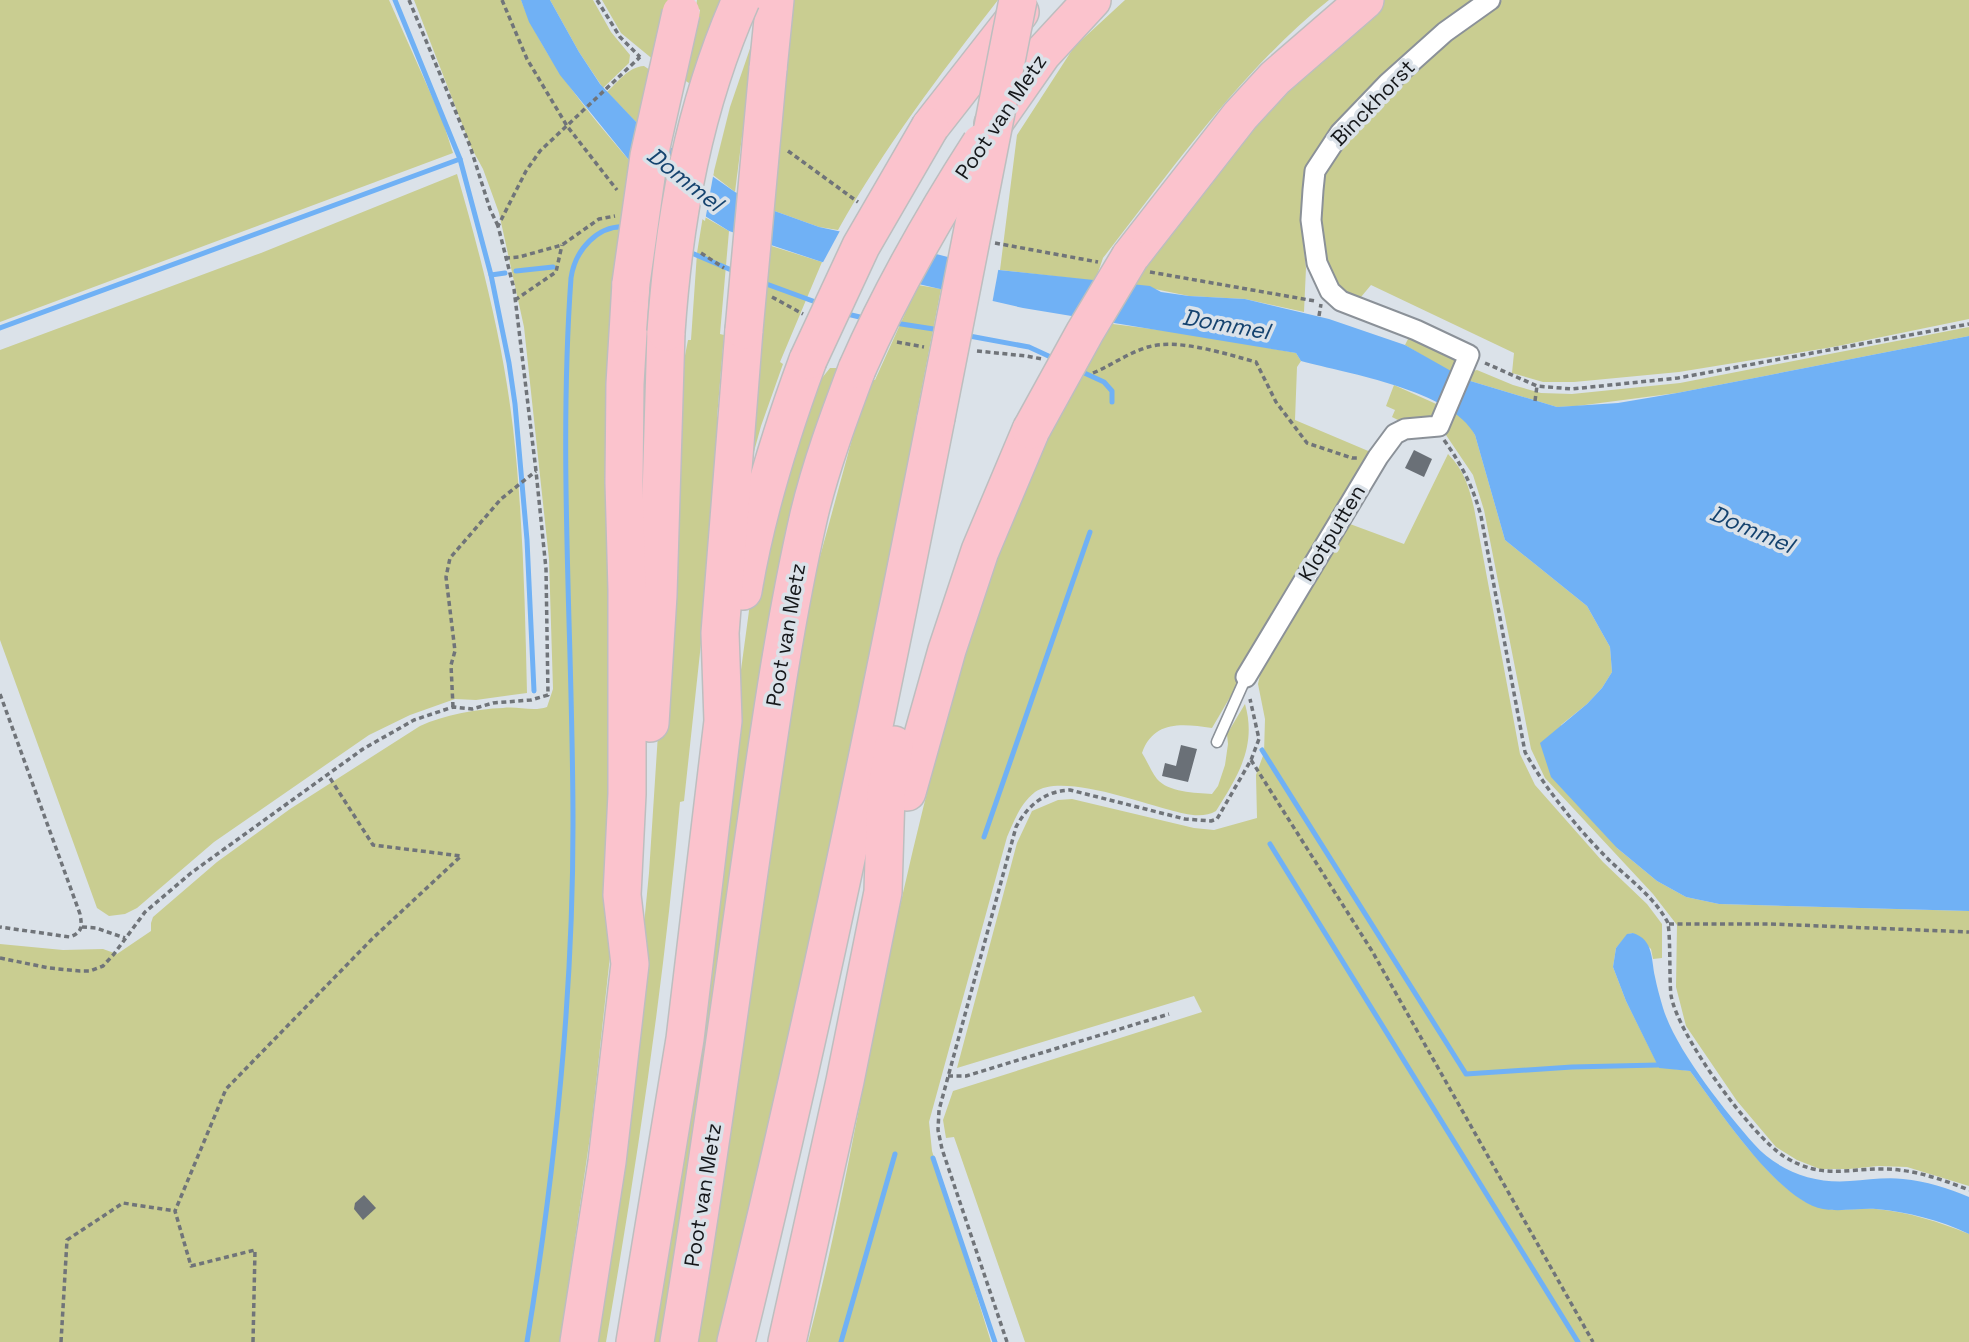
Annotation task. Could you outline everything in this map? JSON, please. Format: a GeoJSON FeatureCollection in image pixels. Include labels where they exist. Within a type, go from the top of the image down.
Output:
{"type":"FeatureCollection","features":[{"type":"Feature","properties":{"kind":"highway"},"geometry":{"type":"LineString","coordinates":[[579,1342],[605,1174],[639,874],[658,595],[666,332],[671,258],[690,154],[713,71],[741,0]]}},
{"type":"Feature","properties":{"kind":"highway"},"geometry":{"type":"LineString","coordinates":[[723,721],[720,633],[744,330],[775,0]]}},
{"type":"Feature","properties":{"kind":"highway"},"geometry":{"type":"LineString","coordinates":[[736,1342],[804,1056],[894,633],[1018,0]]}},
{"type":"Feature","properties":{"kind":"highway"},"geometry":{"type":"LineString","coordinates":[[635,1342],[685,1039],[723,721],[755,531],[787,415],[808,360],[861,246],[930,127],[1029,0]]}},
{"type":"Feature","properties":{"kind":"highway","name":"Poot van Metz"},"geometry":{"type":"LineString","coordinates":[[679,1342],[706,1182],[755,831],[790,606],[810,513],[831,439],[857,369],[905,267],[981,143],[1042,54],[1092,0]]}},
{"type":"Feature","properties":{"kind":"highway"},"geometry":{"type":"LineString","coordinates":[[787,1342],[902,807],[962,602],[984,540],[1031,430],[1130,257],[1240,116],[1292,62],[1365,0]]}},
{"type":"Feature","properties":{"kind":"highway"},"geometry":{"type":"LineString","coordinates":[[630,964],[622,895],[627,794],[624,440],[631,283],[636,230],[651,145],[683,7]]}},
{"type":"Feature","properties":{"kind":"highway"},"geometry":{"type":"LineString","coordinates":[[883,892],[886,793],[934,499],[936,418]]}},
{"type":"Feature","properties":{"kind":"street","name":"Binckhorst"},"geometry":{"type":"LineString","coordinates":[[1467,361],[1416,330],[1341,301],[1330,291],[1317,263],[1311,220],[1312,190],[1315,171],[1340,133],[1388,83],[1445,32],[1490,0]]}},
{"type":"Feature","properties":{"kind":"street"},"geometry":{"type":"LineString","coordinates":[[1442,420],[1467,361]]}},
{"type":"Feature","properties":{"kind":"street","name":"Klotputten"},"geometry":{"type":"LineString","coordinates":[[1246,677],[1378,457],[1395,434],[1442,420]]}},
{"type":"Feature","properties":{"kind":"lane","name":"Klotputten"},"geometry":{"type":"LineString","coordinates":[[1217,742],[1246,677]]}},
{"type":"Feature","properties":{"kind":"path"},"geometry":{"type":"LineString","coordinates":[[0,958],[49,968],[90,971],[109,961],[145,912],[191,873],[363,749],[414,720],[453,707],[472,709],[548,695],[545,569],[515,300],[498,226],[470,146],[409,0]]}},
{"type":"Feature","properties":{"kind":"path"},"geometry":{"type":"LineString","coordinates":[[502,0],[527,59],[567,126]]}},
{"type":"Feature","properties":{"kind":"path"},"geometry":{"type":"LineString","coordinates":[[498,226],[533,159],[640,57],[620,37],[597,0]]}},
{"type":"Feature","properties":{"kind":"path"},"geometry":{"type":"LineString","coordinates":[[505,258],[562,246],[599,219],[618,215]]}},
{"type":"Feature","properties":{"kind":"path"},"geometry":{"type":"LineString","coordinates":[[515,300],[556,272],[562,246]]}},
{"type":"Feature","properties":{"kind":"path"},"geometry":{"type":"LineString","coordinates":[[1319,316],[1321,302]]}},
{"type":"Feature","properties":{"kind":"path"},"geometry":{"type":"LineString","coordinates":[[1467,361],[1537,386],[1572,390],[1678,378],[1969,324]]}},
{"type":"Feature","properties":{"kind":"path"},"geometry":{"type":"LineString","coordinates":[[1535,401],[1537,386]]}},
{"type":"Feature","properties":{"kind":"path"},"geometry":{"type":"LineString","coordinates":[[1442,420],[1440,434],[1464,467],[1476,498],[1525,752],[1541,781],[1607,858],[1650,897],[1669,924],[1668,965],[1671,998],[1684,1032],[1738,1108],[1766,1142],[1783,1156],[1822,1172],[1883,1169],[1917,1172],[1941,1178],[1969,1190]]}},
{"type":"Feature","properties":{"kind":"path"},"geometry":{"type":"LineString","coordinates":[[453,707],[452,666],[455,651],[446,577],[450,558],[501,499],[536,471]]}},
{"type":"Feature","properties":{"kind":"path"},"geometry":{"type":"LineString","coordinates":[[1007,1342],[938,1130],[939,1110],[1016,827],[1031,806],[1052,793],[1070,790],[1185,819],[1211,821],[1222,814],[1251,760],[1259,739],[1246,677]]}},
{"type":"Feature","properties":{"kind":"path"},"geometry":{"type":"LineString","coordinates":[[0,694],[80,914],[82,927],[79,933],[70,937],[0,927]]}},
{"type":"Feature","properties":{"kind":"path"},"geometry":{"type":"LineString","coordinates":[[1251,760],[1371,951],[1593,1342]]}},
{"type":"Feature","properties":{"kind":"path"},"geometry":{"type":"LineString","coordinates":[[253,1342],[255,1250],[191,1266],[175,1211],[226,1089],[372,939],[461,856],[373,845],[328,775]]}},
{"type":"Feature","properties":{"kind":"path"},"geometry":{"type":"LineString","coordinates":[[1669,924],[1771,924],[1969,932]]}},
{"type":"Feature","properties":{"kind":"path"},"geometry":{"type":"LineString","coordinates":[[82,927],[96,928],[125,938]]}},
{"type":"Feature","properties":{"kind":"path"},"geometry":{"type":"LineString","coordinates":[[948,1076],[966,1076],[1168,1014]]}},
{"type":"Feature","properties":{"kind":"path"},"geometry":{"type":"LineString","coordinates":[[61,1342],[67,1240],[123,1203],[175,1211]]}},
{"type":"Feature","properties":{"kind":"green space"},"geometry":{"type":"Polygon","coordinates":[[[0,0],[389,0],[442,119],[453,153],[0,322],[0,0]]]}},
{"type":"Feature","properties":{"kind":"green space"},"geometry":{"type":"Polygon","coordinates":[[[414,0],[521,0],[554,64],[629,160],[615,282],[616,808],[610,956],[591,1130],[560,1342],[0,1342],[0,944],[63,950],[103,949],[117,954],[151,931],[153,917],[217,862],[290,809],[420,726],[471,711],[547,707],[553,689],[549,559],[524,327],[499,213],[414,0]]]}},
{"type":"Feature","properties":{"kind":"green space"},"geometry":{"type":"Polygon","coordinates":[[[550,0],[593,0],[611,32],[630,55],[629,63],[603,88],[579,52],[550,0]]]}},
{"type":"Feature","properties":{"kind":"green space"},"geometry":{"type":"Polygon","coordinates":[[[602,0],[675,0],[655,61],[621,33],[602,0]]]}},
{"type":"Feature","properties":{"kind":"green space"},"geometry":{"type":"Polygon","coordinates":[[[697,0],[727,0],[694,86],[684,80],[700,10],[696,7],[697,0]]]}},
{"type":"Feature","properties":{"kind":"green space"},"geometry":{"type":"Polygon","coordinates":[[[785,0],[998,0],[914,112],[874,170],[838,230],[819,227],[769,209],[785,0]]]}},
{"type":"Feature","properties":{"kind":"green space"},"geometry":{"type":"Polygon","coordinates":[[[1125,0],[1329,0],[1266,57],[1209,122],[1103,258],[1095,281],[1000,270],[1017,135],[1074,47],[1125,0]]]}},
{"type":"Feature","properties":{"kind":"green space"},"geometry":{"type":"Polygon","coordinates":[[[1383,0],[1479,0],[1382,79],[1331,128],[1307,167],[1301,222],[1306,268],[1304,312],[1245,299],[1189,296],[1130,284],[1215,167],[1325,46],[1383,0]]]}},
{"type":"Feature","properties":{"kind":"green space"},"geometry":{"type":"Polygon","coordinates":[[[1502,0],[1969,0],[1969,319],[1833,347],[1679,372],[1574,382],[1543,382],[1512,373],[1514,353],[1371,285],[1361,297],[1350,298],[1335,285],[1323,262],[1318,194],[1332,150],[1347,132],[1393,93],[1449,37],[1502,0]]]}},
{"type":"Feature","properties":{"kind":"green space"},"geometry":{"type":"Polygon","coordinates":[[[755,34],[735,192],[713,175],[730,107],[755,34]]]}},
{"type":"Feature","properties":{"kind":"green space"},"geometry":{"type":"Polygon","coordinates":[[[644,66],[653,72],[641,127],[607,92],[628,72],[644,66]]]}},
{"type":"Feature","properties":{"kind":"green space"},"geometry":{"type":"Polygon","coordinates":[[[457,174],[490,300],[509,396],[521,527],[527,693],[476,700],[455,699],[410,715],[369,735],[214,842],[137,908],[125,914],[109,916],[97,908],[0,640],[0,350],[261,253],[457,174]]]}},
{"type":"Feature","properties":{"kind":"green space"},"geometry":{"type":"Polygon","coordinates":[[[703,216],[729,231],[720,334],[724,335],[717,418],[720,421],[706,597],[658,1005],[628,1208],[606,1342],[589,1342],[634,1028],[649,873],[667,595],[673,417],[688,340],[691,340],[697,253],[703,216]]]}},
{"type":"Feature","properties":{"kind":"green space"},"geometry":{"type":"Polygon","coordinates":[[[765,244],[822,262],[780,362],[783,364],[761,426],[737,514],[765,244]]]}},
{"type":"Feature","properties":{"kind":"green space"},"geometry":{"type":"Polygon","coordinates":[[[918,285],[941,289],[916,418],[923,420],[724,1342],[695,1342],[806,608],[871,380],[875,380],[918,285]]]}},
{"type":"Feature","properties":{"kind":"green space"},"geometry":{"type":"Polygon","coordinates":[[[1105,323],[1199,335],[1296,353],[1301,361],[1297,367],[1295,420],[1373,453],[1212,728],[1180,725],[1170,727],[1154,735],[1142,753],[1157,779],[1168,787],[1212,794],[1218,786],[1225,765],[1227,734],[1245,704],[1249,734],[1247,747],[1238,773],[1216,811],[1205,815],[1187,814],[1081,787],[1047,787],[1035,792],[1025,802],[1007,837],[929,1122],[932,1151],[991,1342],[808,1342],[832,1242],[907,874],[957,683],[997,558],[1021,497],[1053,422],[1105,323]]]}},
{"type":"Feature","properties":{"kind":"green space"},"geometry":{"type":"Polygon","coordinates":[[[1969,327],[1969,336],[1677,393],[1577,406],[1557,407],[1467,380],[1473,371],[1477,370],[1541,393],[1572,394],[1680,383],[1969,327]]]}},
{"type":"Feature","properties":{"kind":"green space"},"geometry":{"type":"Polygon","coordinates":[[[1411,333],[1459,361],[1455,375],[1405,345],[1411,333]]]}},
{"type":"Feature","properties":{"kind":"green space"},"geometry":{"type":"Polygon","coordinates":[[[830,368],[838,368],[818,434],[663,1342],[650,1342],[751,596],[802,403],[830,368]]]}},
{"type":"Feature","properties":{"kind":"green space"},"geometry":{"type":"Polygon","coordinates":[[[1394,385],[1443,407],[1437,417],[1400,421],[1392,417],[1395,410],[1386,406],[1394,385]]]}},
{"type":"Feature","properties":{"kind":"green space"},"geometry":{"type":"Polygon","coordinates":[[[1455,412],[1469,424],[1475,435],[1505,540],[1587,606],[1610,647],[1612,672],[1602,688],[1561,725],[1617,848],[1657,881],[1686,897],[1719,904],[1969,911],[1969,1186],[1907,1167],[1820,1169],[1797,1160],[1776,1147],[1737,1101],[1686,1026],[1676,987],[1677,925],[1653,894],[1545,778],[1531,749],[1484,510],[1473,475],[1446,435],[1445,428],[1455,412]]]}},
{"type":"Feature","properties":{"kind":"green space"},"geometry":{"type":"Polygon","coordinates":[[[1448,454],[1465,479],[1474,508],[1520,754],[1535,785],[1603,862],[1647,904],[1662,924],[1662,958],[1653,959],[1651,949],[1633,933],[1628,934],[1616,948],[1613,967],[1626,1001],[1659,1067],[1690,1071],[1768,1171],[1805,1201],[1829,1209],[1900,1212],[1969,1234],[1969,1342],[1025,1342],[954,1137],[946,1138],[943,1120],[953,1091],[1202,1012],[1194,996],[957,1068],[1017,843],[1032,811],[1058,800],[1072,799],[1194,828],[1214,830],[1257,818],[1256,775],[1264,753],[1265,719],[1258,684],[1261,670],[1350,524],[1404,544],[1448,454]]]}},
{"type":"Feature","properties":{"kind":"water","name":"Dommel"},"geometry":{"type":"Polygon","coordinates":[[[521,0],[550,0],[600,84],[640,126],[735,192],[769,209],[819,227],[999,270],[1150,286],[1161,292],[1189,296],[1245,299],[1329,319],[1405,345],[1467,380],[1557,407],[1618,403],[1677,393],[1969,336],[1969,911],[1719,904],[1686,897],[1657,881],[1617,848],[1551,777],[1540,743],[1602,688],[1612,672],[1610,647],[1587,606],[1505,540],[1475,435],[1463,419],[1444,406],[1397,386],[1301,361],[1296,353],[1023,308],[822,262],[729,231],[673,196],[629,160],[560,75],[529,22],[521,0]]]}},
{"type":"Feature","properties":{"kind":"water"},"geometry":{"type":"Polygon","coordinates":[[[1633,933],[1648,945],[1669,1025],[1690,1061],[1742,1130],[1774,1162],[1798,1174],[1823,1180],[1903,1179],[1945,1188],[1969,1197],[1969,1234],[1924,1217],[1900,1212],[1823,1209],[1805,1202],[1787,1189],[1750,1151],[1690,1071],[1659,1068],[1626,1001],[1613,967],[1616,948],[1627,934],[1633,933]]]}},
{"type":"Feature","properties":{"kind":"pier"},"geometry":{"type":"Polygon","coordinates":[[[678,148],[714,171],[705,221],[668,196],[678,148]]]}},
{"type":"Feature","properties":{"kind":"pier"},"geometry":{"type":"Polygon","coordinates":[[[842,227],[937,252],[917,289],[821,266],[842,227]]]}},
{"type":"Feature","properties":{"kind":"pier"},"geometry":{"type":"Polygon","coordinates":[[[952,255],[999,266],[992,304],[944,294],[952,255]]]}},
{"type":"Feature","properties":{"kind":"building"},"geometry":{"type":"Polygon","coordinates":[[[1414,450],[1432,459],[1424,477],[1405,468],[1414,450]]]}},
{"type":"Feature","properties":{"kind":"building"},"geometry":{"type":"Polygon","coordinates":[[[1181,745],[1197,749],[1188,782],[1162,776],[1165,763],[1176,766],[1181,745]]]}},
{"type":"Feature","properties":{"kind":"building"},"geometry":{"type":"Polygon","coordinates":[[[364,1195],[376,1208],[363,1220],[354,1209],[355,1203],[364,1195]]]}},
{"type":"Feature","properties":{"kind":"waterway"},"geometry":{"type":"LineString","coordinates":[[395,0],[460,159],[491,275],[509,363],[527,540],[534,691]]}},
{"type":"Feature","properties":{"kind":"waterway"},"geometry":{"type":"LineString","coordinates":[[0,328],[460,159]]}},
{"type":"Feature","properties":{"kind":"waterway"},"geometry":{"type":"LineString","coordinates":[[527,1342],[554,1149],[570,954],[573,824],[566,414],[571,278],[577,258],[590,241],[607,230],[627,227]]}},
{"type":"Feature","properties":{"kind":"waterway"},"geometry":{"type":"LineString","coordinates":[[687,251],[736,272]]}},
{"type":"Feature","properties":{"kind":"waterway"},"geometry":{"type":"LineString","coordinates":[[516,271],[553,267]]}},
{"type":"Feature","properties":{"kind":"waterway"},"geometry":{"type":"LineString","coordinates":[[491,275],[505,273]]}},
{"type":"Feature","properties":{"kind":"waterway"},"geometry":{"type":"LineString","coordinates":[[761,282],[821,304]]}},
{"type":"Feature","properties":{"kind":"waterway"},"geometry":{"type":"LineString","coordinates":[[843,313],[868,319]]}},
{"type":"Feature","properties":{"kind":"waterway"},"geometry":{"type":"LineString","coordinates":[[895,323],[940,330]]}},
{"type":"Feature","properties":{"kind":"waterway"},"geometry":{"type":"LineString","coordinates":[[964,335],[1029,347],[1055,359]]}},
{"type":"Feature","properties":{"kind":"waterway"},"geometry":{"type":"LineString","coordinates":[[1080,371],[1104,382],[1112,391],[1112,402]]}},
{"type":"Feature","properties":{"kind":"waterway"},"geometry":{"type":"LineString","coordinates":[[984,837],[1090,532]]}},
{"type":"Feature","properties":{"kind":"waterway"},"geometry":{"type":"LineString","coordinates":[[1262,750],[1466,1074],[1658,1065]]}},
{"type":"Feature","properties":{"kind":"waterway"},"geometry":{"type":"LineString","coordinates":[[1270,844],[1578,1342]]}},
{"type":"Feature","properties":{"kind":"waterway"},"geometry":{"type":"LineString","coordinates":[[841,1342],[895,1154]]}},
{"type":"Feature","properties":{"kind":"waterway"},"geometry":{"type":"LineString","coordinates":[[933,1158],[995,1342]]}}]}
